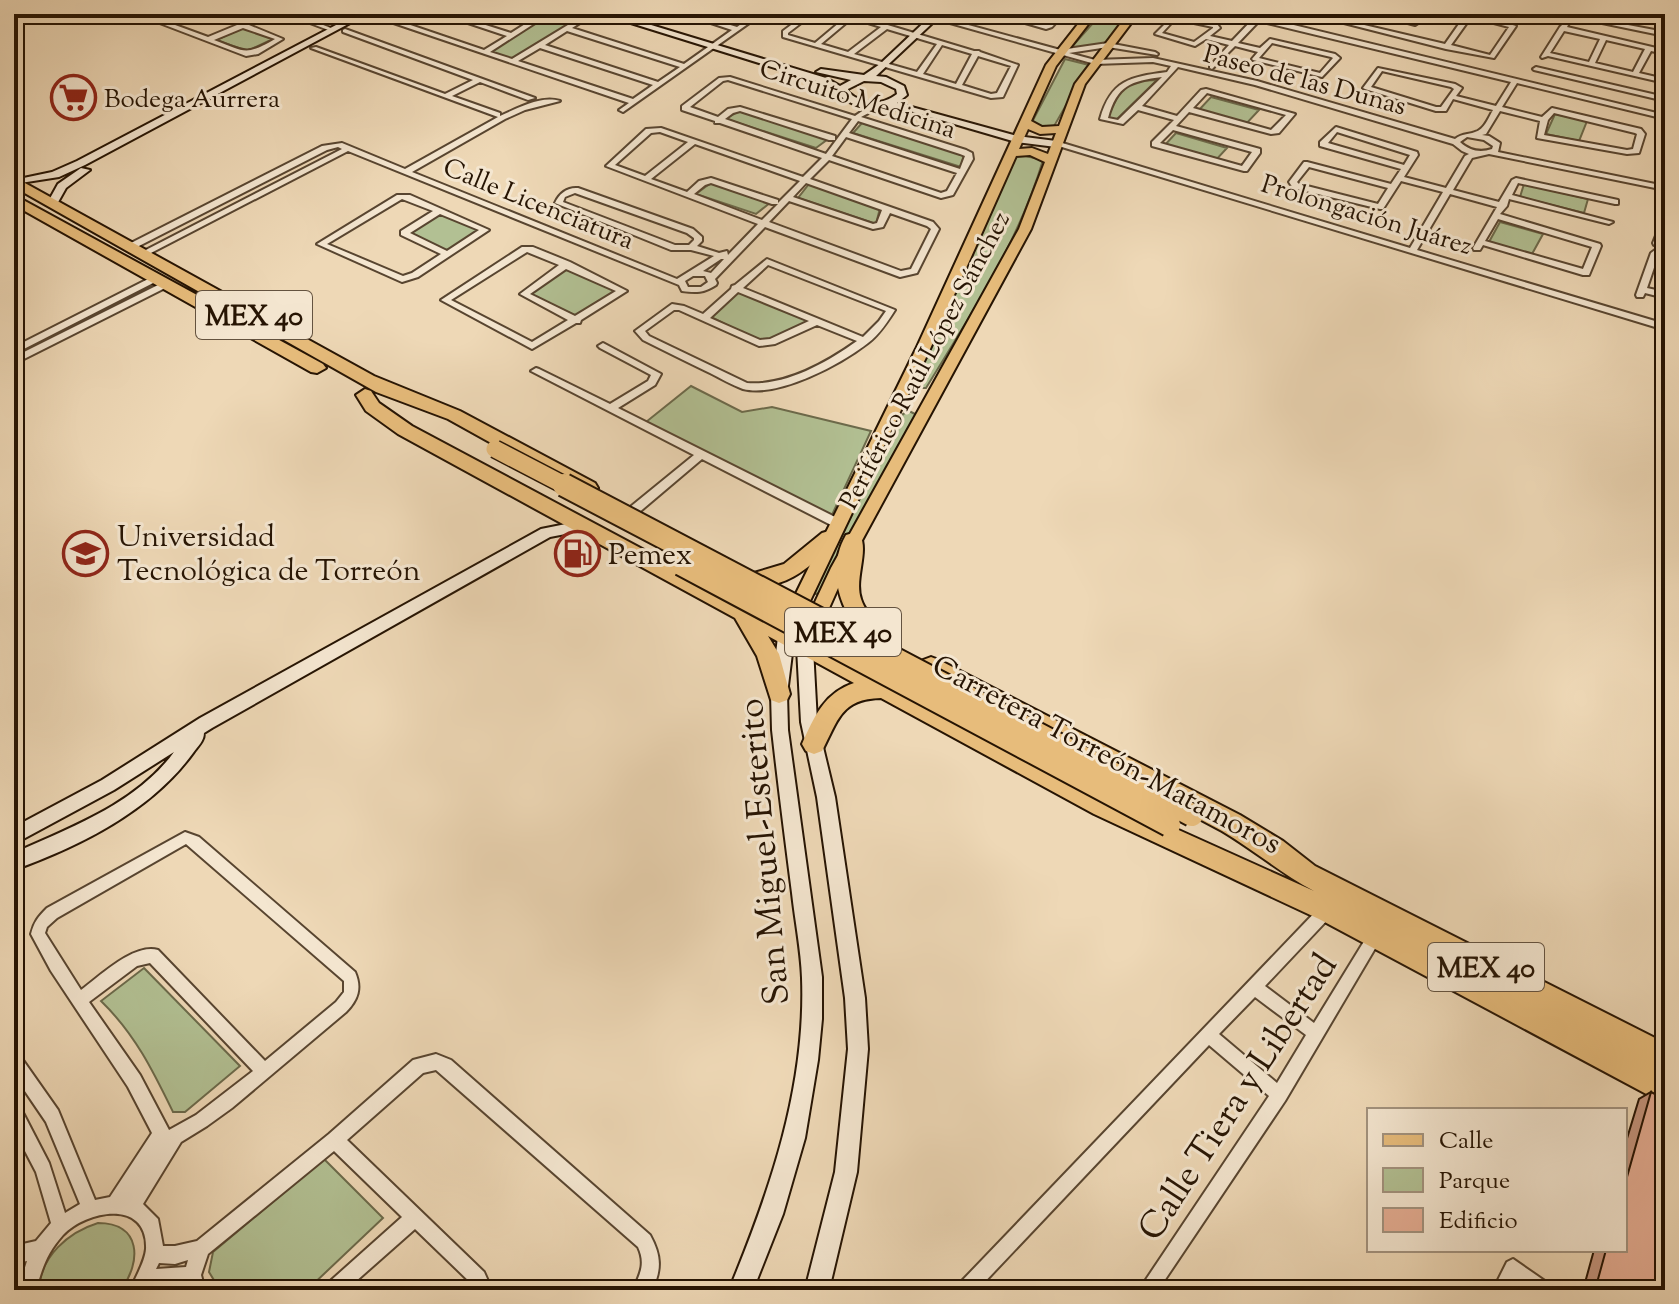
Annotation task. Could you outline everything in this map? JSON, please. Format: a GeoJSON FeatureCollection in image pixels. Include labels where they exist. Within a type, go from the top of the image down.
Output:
{"type":"FeatureCollection","features":[{"type":"Feature","properties":{"kind":"highway","name":"MEX 40"},"geometry":{"type":"LineString","coordinates":[[15,187],[53,202],[138,250],[367,388]]}},
{"type":"Feature","properties":{"kind":"highway","name":"Carretera Torreón-Matamoros"},"geometry":{"type":"LineString","coordinates":[[15,187],[161,281],[1180,820],[1327,910],[1665,1089]]}},
{"type":"Feature","properties":{"kind":"highway"},"geometry":{"type":"LineString","coordinates":[[367,388],[372,407],[387,419],[739,612],[1130,820],[1327,910]]}},
{"type":"Feature","properties":{"kind":"highway"},"geometry":{"type":"LineString","coordinates":[[367,388],[454,415],[1178,794],[1274,849],[1307,875]]}},
{"type":"Feature","properties":{"kind":"highway"},"geometry":{"type":"LineString","coordinates":[[761,578],[791,570],[833,531]]}},
{"type":"Feature","properties":{"kind":"highway"},"geometry":{"type":"LineString","coordinates":[[853,540],[846,584],[849,601],[866,626],[887,643]]}},
{"type":"Feature","properties":{"kind":"highway"},"geometry":{"type":"LineString","coordinates":[[739,612],[753,607],[762,598],[765,588],[761,578]]}},
{"type":"Feature","properties":{"kind":"highway"},"geometry":{"type":"LineString","coordinates":[[739,612],[751,625],[768,654],[779,694]]}},
{"type":"Feature","properties":{"kind":"highway"},"geometry":{"type":"LineString","coordinates":[[882,689],[867,675],[864,665],[870,652],[887,643]]}},
{"type":"Feature","properties":{"kind":"highway"},"geometry":{"type":"LineString","coordinates":[[814,744],[823,719],[843,697],[865,688],[882,689]]}},
{"type":"Feature","properties":{"kind":"highway","name":"MEX 40"},"geometry":{"type":"LineString","coordinates":[[1180,820],[1307,875],[1665,1058]]}},
{"type":"Feature","properties":{"kind":"main road","name":"Periférico Raúl López Sánchez"},"geometry":{"type":"LineString","coordinates":[[795,642],[833,531],[899,397],[1020,131],[1060,51],[1091,14]]}},
{"type":"Feature","properties":{"kind":"main road","name":"Periférico Raúl López Sánchez"},"geometry":{"type":"LineString","coordinates":[[795,642],[810,603],[853,540],[1025,229],[1080,84],[1133,14]]}},
{"type":"Feature","properties":{"kind":"main road"},"geometry":{"type":"LineString","coordinates":[[1020,131],[1062,129]]}},
{"type":"Feature","properties":{"kind":"main road"},"geometry":{"type":"LineString","coordinates":[[1010,153],[1032,151],[1050,160]]}},
{"type":"Feature","properties":{"kind":"main road"},"geometry":{"type":"LineString","coordinates":[[899,397],[931,403]]}},
{"type":"Feature","properties":{"kind":"street"},"geometry":{"type":"LineString","coordinates":[[139,14],[252,54],[280,39],[213,14]]}},
{"type":"Feature","properties":{"kind":"street"},"geometry":{"type":"LineString","coordinates":[[207,40],[271,14]]}},
{"type":"Feature","properties":{"kind":"street"},"geometry":{"type":"LineString","coordinates":[[289,14],[333,30]]}},
{"type":"Feature","properties":{"kind":"street"},"geometry":{"type":"LineString","coordinates":[[53,202],[69,180],[127,143],[363,14]]}},
{"type":"Feature","properties":{"kind":"street"},"geometry":{"type":"LineString","coordinates":[[15,187],[55,175],[127,143],[376,14],[634,102]]}},
{"type":"Feature","properties":{"kind":"street"},"geometry":{"type":"LineString","coordinates":[[444,14],[511,35]]}},
{"type":"Feature","properties":{"kind":"street"},"geometry":{"type":"LineString","coordinates":[[522,14],[538,19]]}},
{"type":"Feature","properties":{"kind":"street"},"geometry":{"type":"LineString","coordinates":[[485,52],[546,14]]}},
{"type":"Feature","properties":{"kind":"street"},"geometry":{"type":"LineString","coordinates":[[513,61],[591,14]]}},
{"type":"Feature","properties":{"kind":"street"},"geometry":{"type":"LineString","coordinates":[[606,14],[824,73],[894,82]]}},
{"type":"Feature","properties":{"kind":"street"},"geometry":{"type":"LineString","coordinates":[[634,14],[823,80],[846,95],[1020,131]]}},
{"type":"Feature","properties":{"kind":"street"},"geometry":{"type":"LineString","coordinates":[[687,14],[737,29]]}},
{"type":"Feature","properties":{"kind":"street"},"geometry":{"type":"LineString","coordinates":[[623,110],[759,14]]}},
{"type":"Feature","properties":{"kind":"street"},"geometry":{"type":"LineString","coordinates":[[810,14],[784,34],[816,45],[848,55],[958,87],[999,96],[1015,65],[848,15],[816,45]]}},
{"type":"Feature","properties":{"kind":"street","name":"Paseo de las Dunas"},"geometry":{"type":"LineString","coordinates":[[921,14],[940,16],[1095,62],[1154,57],[1176,65],[1259,81]]}},
{"type":"Feature","properties":{"kind":"street"},"geometry":{"type":"LineString","coordinates":[[997,14],[1048,27],[1061,14]]}},
{"type":"Feature","properties":{"kind":"street"},"geometry":{"type":"LineString","coordinates":[[1240,14],[1665,117]]}},
{"type":"Feature","properties":{"kind":"street"},"geometry":{"type":"LineString","coordinates":[[1351,14],[1340,25],[1492,57],[1513,26],[1470,14],[1446,47]]}},
{"type":"Feature","properties":{"kind":"street"},"geometry":{"type":"LineString","coordinates":[[1378,14],[1415,23]]}},
{"type":"Feature","properties":{"kind":"street"},"geometry":{"type":"LineString","coordinates":[[1403,37],[1423,14]]}},
{"type":"Feature","properties":{"kind":"street"},"geometry":{"type":"LineString","coordinates":[[1665,34],[1573,14],[1534,72],[1665,99]]}},
{"type":"Feature","properties":{"kind":"street"},"geometry":{"type":"LineString","coordinates":[[1643,14],[1665,19]]}},
{"type":"Feature","properties":{"kind":"street"},"geometry":{"type":"LineString","coordinates":[[760,222],[775,202],[845,134],[853,118],[845,85],[888,67],[916,35],[940,16]]}},
{"type":"Feature","properties":{"kind":"street"},"geometry":{"type":"LineString","coordinates":[[1212,67],[1258,16]]}},
{"type":"Feature","properties":{"kind":"street"},"geometry":{"type":"LineString","coordinates":[[1174,17],[1181,17],[1217,26],[1206,37],[1199,44],[1192,44],[1157,33],[1174,17]]}},
{"type":"Feature","properties":{"kind":"street"},"geometry":{"type":"LineString","coordinates":[[848,55],[886,27]]}},
{"type":"Feature","properties":{"kind":"street"},"geometry":{"type":"LineString","coordinates":[[1562,28],[1665,52]]}},
{"type":"Feature","properties":{"kind":"street"},"geometry":{"type":"LineString","coordinates":[[567,29],[685,66]]}},
{"type":"Feature","properties":{"kind":"street"},"geometry":{"type":"LineString","coordinates":[[345,31],[531,98]]}},
{"type":"Feature","properties":{"kind":"street"},"geometry":{"type":"LineString","coordinates":[[1206,37],[1259,50]]}},
{"type":"Feature","properties":{"kind":"street"},"geometry":{"type":"LineString","coordinates":[[1591,64],[1604,38]]}},
{"type":"Feature","properties":{"kind":"street"},"geometry":{"type":"LineString","coordinates":[[1275,41],[1337,58],[1322,75],[1258,60],[1253,57],[1259,50],[1267,42],[1275,41]]}},
{"type":"Feature","properties":{"kind":"street"},"geometry":{"type":"LineString","coordinates":[[918,76],[941,42]]}},
{"type":"Feature","properties":{"kind":"street"},"geometry":{"type":"LineString","coordinates":[[539,45],[659,85]]}},
{"type":"Feature","properties":{"kind":"street","name":"Paseo de las Dunas"},"geometry":{"type":"LineString","coordinates":[[1060,51],[1108,45],[1212,67],[1457,140]]}},
{"type":"Feature","properties":{"kind":"street"},"geometry":{"type":"LineString","coordinates":[[314,48],[497,115]]}},
{"type":"Feature","properties":{"kind":"street"},"geometry":{"type":"LineString","coordinates":[[1635,74],[1649,48]]}},
{"type":"Feature","properties":{"kind":"street"},"geometry":{"type":"LineString","coordinates":[[958,87],[977,52]]}},
{"type":"Feature","properties":{"kind":"street"},"geometry":{"type":"LineString","coordinates":[[1546,54],[1665,81]]}},
{"type":"Feature","properties":{"kind":"street"},"geometry":{"type":"LineString","coordinates":[[1169,74],[1119,86],[1111,96],[1104,119],[1118,122],[1137,107],[1169,74],[1176,65]]}},
{"type":"Feature","properties":{"kind":"street"},"geometry":{"type":"LineString","coordinates":[[888,67],[894,82],[917,101],[1056,144]]}},
{"type":"Feature","properties":{"kind":"street"},"geometry":{"type":"LineString","coordinates":[[1380,69],[1386,69],[1453,85],[1458,88],[1452,97],[1440,109],[1366,87],[1380,69]]}},
{"type":"Feature","properties":{"kind":"street","name":"Circuito Medicina"},"geometry":{"type":"LineString","coordinates":[[726,78],[967,154],[969,159],[950,193],[941,196],[718,121],[688,110],[685,106],[726,78]]}},
{"type":"Feature","properties":{"kind":"street"},"geometry":{"type":"LineString","coordinates":[[446,96],[480,79]]}},
{"type":"Feature","properties":{"kind":"street"},"geometry":{"type":"LineString","coordinates":[[1457,140],[1482,135],[1515,81]]}},
{"type":"Feature","properties":{"kind":"street"},"geometry":{"type":"LineString","coordinates":[[1172,127],[1255,150],[1258,154],[1244,169],[1156,146],[1172,127],[1180,119],[1188,109],[1206,91],[1291,114],[1271,132],[1188,109]]}},
{"type":"Feature","properties":{"kind":"street"},"geometry":{"type":"LineString","coordinates":[[823,155],[832,138],[853,118],[898,99],[903,92]]}},
{"type":"Feature","properties":{"kind":"street"},"geometry":{"type":"LineString","coordinates":[[1452,97],[1544,120]]}},
{"type":"Feature","properties":{"kind":"street"},"geometry":{"type":"LineString","coordinates":[[407,171],[502,119],[546,101],[556,101]]}},
{"type":"Feature","properties":{"kind":"street"},"geometry":{"type":"LineString","coordinates":[[1137,107],[1180,119]]}},
{"type":"Feature","properties":{"kind":"street","name":"Circuito Medicina"},"geometry":{"type":"LineString","coordinates":[[718,121],[731,111],[740,109],[832,138]]}},
{"type":"Feature","properties":{"kind":"street"},"geometry":{"type":"LineString","coordinates":[[1549,111],[1557,111],[1641,134],[1636,151],[1627,152],[1544,138],[1538,134],[1544,120],[1549,111]]}},
{"type":"Feature","properties":{"kind":"street"},"geometry":{"type":"LineString","coordinates":[[1393,187],[1307,164],[1293,182],[1296,186],[1378,208],[1393,187],[1399,178],[1414,154],[1336,129],[1323,143],[1405,168]]}},
{"type":"Feature","properties":{"kind":"street"},"geometry":{"type":"LineString","coordinates":[[661,130],[693,142],[887,209],[935,229],[911,273],[900,274],[609,165],[649,131],[661,130]]}},
{"type":"Feature","properties":{"kind":"street"},"geometry":{"type":"LineString","coordinates":[[845,134],[962,172]]}},
{"type":"Feature","properties":{"kind":"street"},"geometry":{"type":"LineString","coordinates":[[1482,135],[1495,150]]}},
{"type":"Feature","properties":{"kind":"street"},"geometry":{"type":"LineString","coordinates":[[1457,140],[1470,153]]}},
{"type":"Feature","properties":{"kind":"street"},"geometry":{"type":"LineString","coordinates":[[646,179],[693,142]]}},
{"type":"Feature","properties":{"kind":"street","name":"Prolongación Juárez"},"geometry":{"type":"LineString","coordinates":[[1056,144],[1665,327]]}},
{"type":"Feature","properties":{"kind":"street"},"geometry":{"type":"LineString","coordinates":[[138,250],[246,188],[325,148],[339,145],[349,148]]}},
{"type":"Feature","properties":{"kind":"street"},"geometry":{"type":"LineString","coordinates":[[138,250],[349,148]]}},
{"type":"Feature","properties":{"kind":"street","name":"Calle Licenciatura"},"geometry":{"type":"LineString","coordinates":[[349,148],[616,255],[680,283],[691,291],[703,290],[724,299]]}},
{"type":"Feature","properties":{"kind":"street"},"geometry":{"type":"LineString","coordinates":[[1470,153],[1495,150],[1665,186]]}},
{"type":"Feature","properties":{"kind":"street"},"geometry":{"type":"LineString","coordinates":[[1413,250],[1470,153]]}},
{"type":"Feature","properties":{"kind":"street"},"geometry":{"type":"LineString","coordinates":[[1399,178],[1503,206]]}},
{"type":"Feature","properties":{"kind":"street"},"geometry":{"type":"LineString","coordinates":[[703,290],[727,255],[789,198],[801,179]]}},
{"type":"Feature","properties":{"kind":"street"},"geometry":{"type":"LineString","coordinates":[[688,195],[702,183],[711,180],[775,202]]}},
{"type":"Feature","properties":{"kind":"street"},"geometry":{"type":"LineString","coordinates":[[1497,216],[1597,246],[1586,273],[1479,245],[1516,180],[1616,199],[1607,226],[1508,196]]}},
{"type":"Feature","properties":{"kind":"street"},"geometry":{"type":"LineString","coordinates":[[246,188],[258,194]]}},
{"type":"Feature","properties":{"kind":"street"},"geometry":{"type":"LineString","coordinates":[[694,244],[698,237],[690,231],[587,192],[575,190],[559,199],[561,205],[667,247],[694,244],[727,255]]}},
{"type":"Feature","properties":{"kind":"street"},"geometry":{"type":"LineString","coordinates":[[407,197],[466,222],[485,230],[415,275],[398,279],[321,244],[397,198],[407,197]]}},
{"type":"Feature","properties":{"kind":"street"},"geometry":{"type":"LineString","coordinates":[[789,198],[873,227],[880,225],[887,209]]}},
{"type":"Feature","properties":{"kind":"street"},"geometry":{"type":"LineString","coordinates":[[466,222],[493,205]]}},
{"type":"Feature","properties":{"kind":"street"},"geometry":{"type":"LineString","coordinates":[[439,211],[404,233],[447,254]]}},
{"type":"Feature","properties":{"kind":"street"},"geometry":{"type":"LineString","coordinates":[[1660,239],[1665,223]]}},
{"type":"Feature","properties":{"kind":"street"},"geometry":{"type":"LineString","coordinates":[[530,249],[567,264],[596,269],[623,291],[532,346],[445,300],[520,250],[530,249]]}},
{"type":"Feature","properties":{"kind":"street"},"geometry":{"type":"LineString","coordinates":[[596,269],[616,255]]}},
{"type":"Feature","properties":{"kind":"street","name":"Calle Licenciatura"},"geometry":{"type":"LineString","coordinates":[[616,255],[663,270],[712,280],[865,341]]}},
{"type":"Feature","properties":{"kind":"street"},"geometry":{"type":"LineString","coordinates":[[680,283],[727,255]]}},
{"type":"Feature","properties":{"kind":"street"},"geometry":{"type":"LineString","coordinates":[[1665,264],[1653,257],[1641,292],[1665,295]]}},
{"type":"Feature","properties":{"kind":"street"},"geometry":{"type":"LineString","coordinates":[[704,318],[767,262],[890,308],[891,313],[865,341],[819,368],[751,388],[640,334],[642,328],[672,307],[704,318],[749,340],[764,343],[817,321]]}},
{"type":"Feature","properties":{"kind":"street"},"geometry":{"type":"LineString","coordinates":[[567,264],[524,294],[577,321]]}},
{"type":"Feature","properties":{"kind":"street"},"geometry":{"type":"LineString","coordinates":[[14,351],[161,281]]}},
{"type":"Feature","properties":{"kind":"street"},"geometry":{"type":"LineString","coordinates":[[14,361],[161,281]]}},
{"type":"Feature","properties":{"kind":"street"},"geometry":{"type":"LineString","coordinates":[[603,346],[656,374],[652,383],[610,409]]}},
{"type":"Feature","properties":{"kind":"street"},"geometry":{"type":"LineString","coordinates":[[536,371],[701,454],[833,531]]}},
{"type":"Feature","properties":{"kind":"street"},"geometry":{"type":"LineString","coordinates":[[633,511],[701,454]]}},
{"type":"Feature","properties":{"kind":"street"},"geometry":{"type":"LineString","coordinates":[[546,533],[554,511]]}},
{"type":"Feature","properties":{"kind":"street"},"geometry":{"type":"LineString","coordinates":[[14,836],[108,785],[206,723],[546,533],[581,526]]}},
{"type":"Feature","properties":{"kind":"street","name":"San Miguel-Esterito"},"geometry":{"type":"LineString","coordinates":[[741,1290],[785,1179],[804,1089],[813,1015],[812,977],[779,694],[795,642]]}},
{"type":"Feature","properties":{"kind":"street","name":"San Miguel-Esterito"},"geometry":{"type":"LineString","coordinates":[[795,642],[826,797],[855,998],[858,1049],[846,1172],[817,1290]]}},
{"type":"Feature","properties":{"kind":"street"},"geometry":{"type":"LineString","coordinates":[[14,862],[95,822],[158,782],[206,723]]}},
{"type":"Feature","properties":{"kind":"street"},"geometry":{"type":"LineString","coordinates":[[125,1204],[167,1136],[264,1071],[341,1007],[352,993],[350,977],[194,841],[185,838],[41,923],[38,934],[167,1136]]}},
{"type":"Feature","properties":{"kind":"street"},"geometry":{"type":"LineString","coordinates":[[965,1290],[1327,910]]}},
{"type":"Feature","properties":{"kind":"street","name":"Calle Tiera y Libertad"},"geometry":{"type":"LineString","coordinates":[[1148,1290],[1279,1095],[1376,935]]}},
{"type":"Feature","properties":{"kind":"street"},"geometry":{"type":"LineString","coordinates":[[79,1001],[133,960],[153,955],[264,1071]]}},
{"type":"Feature","properties":{"kind":"street"},"geometry":{"type":"LineString","coordinates":[[1254,987],[1317,1034]]}},
{"type":"Feature","properties":{"kind":"street"},"geometry":{"type":"LineString","coordinates":[[1208,1034],[1279,1095]]}},
{"type":"Feature","properties":{"kind":"street"},"geometry":{"type":"LineString","coordinates":[[14,1062],[52,1116],[90,1208]]}},
{"type":"Feature","properties":{"kind":"street"},"geometry":{"type":"LineString","coordinates":[[154,1254],[175,1255],[201,1248],[335,1140],[419,1066],[436,1062],[445,1066],[644,1241],[652,1262],[652,1275],[642,1290]]}},
{"type":"Feature","properties":{"kind":"street"},"geometry":{"type":"LineString","coordinates":[[14,1113],[43,1169],[61,1226]]}},
{"type":"Feature","properties":{"kind":"street"},"geometry":{"type":"LineString","coordinates":[[335,1140],[478,1278],[483,1290]]}},
{"type":"Feature","properties":{"kind":"street"},"geometry":{"type":"LineString","coordinates":[[23,1282],[41,1249],[61,1226],[90,1208],[125,1204],[150,1223],[155,1237],[154,1254],[143,1284],[194,1282],[201,1248]]}},
{"type":"Feature","properties":{"kind":"street"},"geometry":{"type":"LineString","coordinates":[[333,1290],[414,1218]]}},
{"type":"Feature","properties":{"kind":"street"},"geometry":{"type":"LineString","coordinates":[[14,1255],[41,1249]]}},
{"type":"Feature","properties":{"kind":"street"},"geometry":{"type":"LineString","coordinates":[[1502,1290],[1513,1268],[1543,1290]]}},
{"type":"Feature","properties":{"kind":"green space"},"geometry":{"type":"Polygon","coordinates":[[[549,14],[589,14],[512,59],[487,51],[549,14]]]}},
{"type":"Feature","properties":{"kind":"green space"},"geometry":{"type":"Polygon","coordinates":[[[1101,14],[1130,14],[1106,44],[1069,50],[1101,14]]]}},
{"type":"Feature","properties":{"kind":"green space"},"geometry":{"type":"Polygon","coordinates":[[[243,28],[273,39],[247,51],[216,40],[243,28]]]}},
{"type":"Feature","properties":{"kind":"green space"},"geometry":{"type":"Polygon","coordinates":[[[1065,59],[1089,65],[1053,128],[1031,124],[1065,59]]]}},
{"type":"Feature","properties":{"kind":"green space"},"geometry":{"type":"Polygon","coordinates":[[[1157,80],[1116,120],[1107,118],[1122,87],[1138,81],[1157,80]]]}},
{"type":"Feature","properties":{"kind":"green space"},"geometry":{"type":"Polygon","coordinates":[[[1211,97],[1259,110],[1246,124],[1198,111],[1211,97]]]}},
{"type":"Feature","properties":{"kind":"green space"},"geometry":{"type":"Polygon","coordinates":[[[739,111],[828,139],[816,148],[726,119],[739,111]]]}},
{"type":"Feature","properties":{"kind":"green space"},"geometry":{"type":"Polygon","coordinates":[[[1555,114],[1587,121],[1579,141],[1546,134],[1555,114]]]}},
{"type":"Feature","properties":{"kind":"green space"},"geometry":{"type":"Polygon","coordinates":[[[862,123],[964,154],[961,167],[853,133],[862,123]]]}},
{"type":"Feature","properties":{"kind":"green space"},"geometry":{"type":"Polygon","coordinates":[[[1176,133],[1227,148],[1215,161],[1163,147],[1176,133]]]}},
{"type":"Feature","properties":{"kind":"green space"},"geometry":{"type":"Polygon","coordinates":[[[1017,154],[1043,160],[1033,191],[992,278],[926,388],[917,388],[913,385],[1017,154]]]}},
{"type":"Feature","properties":{"kind":"green space"},"geometry":{"type":"Polygon","coordinates":[[[712,182],[771,202],[756,214],[696,194],[712,182]]]}},
{"type":"Feature","properties":{"kind":"green space"},"geometry":{"type":"Polygon","coordinates":[[[809,184],[880,208],[876,224],[798,198],[809,184]]]}},
{"type":"Feature","properties":{"kind":"green space"},"geometry":{"type":"Polygon","coordinates":[[[1524,184],[1588,199],[1584,213],[1520,197],[1524,184]]]}},
{"type":"Feature","properties":{"kind":"green space"},"geometry":{"type":"Polygon","coordinates":[[[439,212],[483,230],[447,253],[406,233],[439,212]]]}},
{"type":"Feature","properties":{"kind":"green space"},"geometry":{"type":"Polygon","coordinates":[[[1500,222],[1543,234],[1532,254],[1489,242],[1500,222]]]}},
{"type":"Feature","properties":{"kind":"green space"},"geometry":{"type":"Polygon","coordinates":[[[567,267],[619,290],[578,317],[527,293],[567,267]]]}},
{"type":"Feature","properties":{"kind":"green space"},"geometry":{"type":"Polygon","coordinates":[[[735,291],[811,321],[770,340],[757,340],[709,316],[735,291]]]}},
{"type":"Feature","properties":{"kind":"green space"},"geometry":{"type":"Polygon","coordinates":[[[691,386],[742,412],[772,407],[871,431],[831,517],[646,422],[691,386]]]}},
{"type":"Feature","properties":{"kind":"green space"},"geometry":{"type":"Polygon","coordinates":[[[909,411],[917,415],[821,593],[815,594],[813,588],[903,414],[909,411]]]}},
{"type":"Feature","properties":{"kind":"green space"},"geometry":{"type":"Polygon","coordinates":[[[144,968],[240,1066],[185,1112],[173,1112],[133,1040],[101,1001],[144,968]]]}},
{"type":"Feature","properties":{"kind":"green space"},"geometry":{"type":"Polygon","coordinates":[[[324,1159],[383,1218],[307,1290],[220,1290],[209,1272],[213,1252],[324,1159]]]}},
{"type":"Feature","properties":{"kind":"green space"},"geometry":{"type":"Polygon","coordinates":[[[98,1223],[123,1229],[134,1246],[132,1267],[121,1290],[39,1290],[50,1256],[77,1232],[98,1223]]]}},
{"type":"Feature","properties":{"kind":"building"},"geometry":{"type":"Polygon","coordinates":[[[1651,1092],[1665,1099],[1665,1290],[1595,1290],[1605,1252],[1627,1252],[1627,1177],[1651,1092]]]}},
{"type":"Feature","properties":{"kind":"place","name":"Bodega Aurrera"},"geometry":{"type":"Point","coordinates":[73,98]}},
{"type":"Feature","properties":{"kind":"place","name":"Universidad Tecnológica de Torreón"},"geometry":{"type":"Point","coordinates":[86,553]}},
{"type":"Feature","properties":{"kind":"place","name":"Pemex"},"geometry":{"type":"Point","coordinates":[577,554]}}]}
